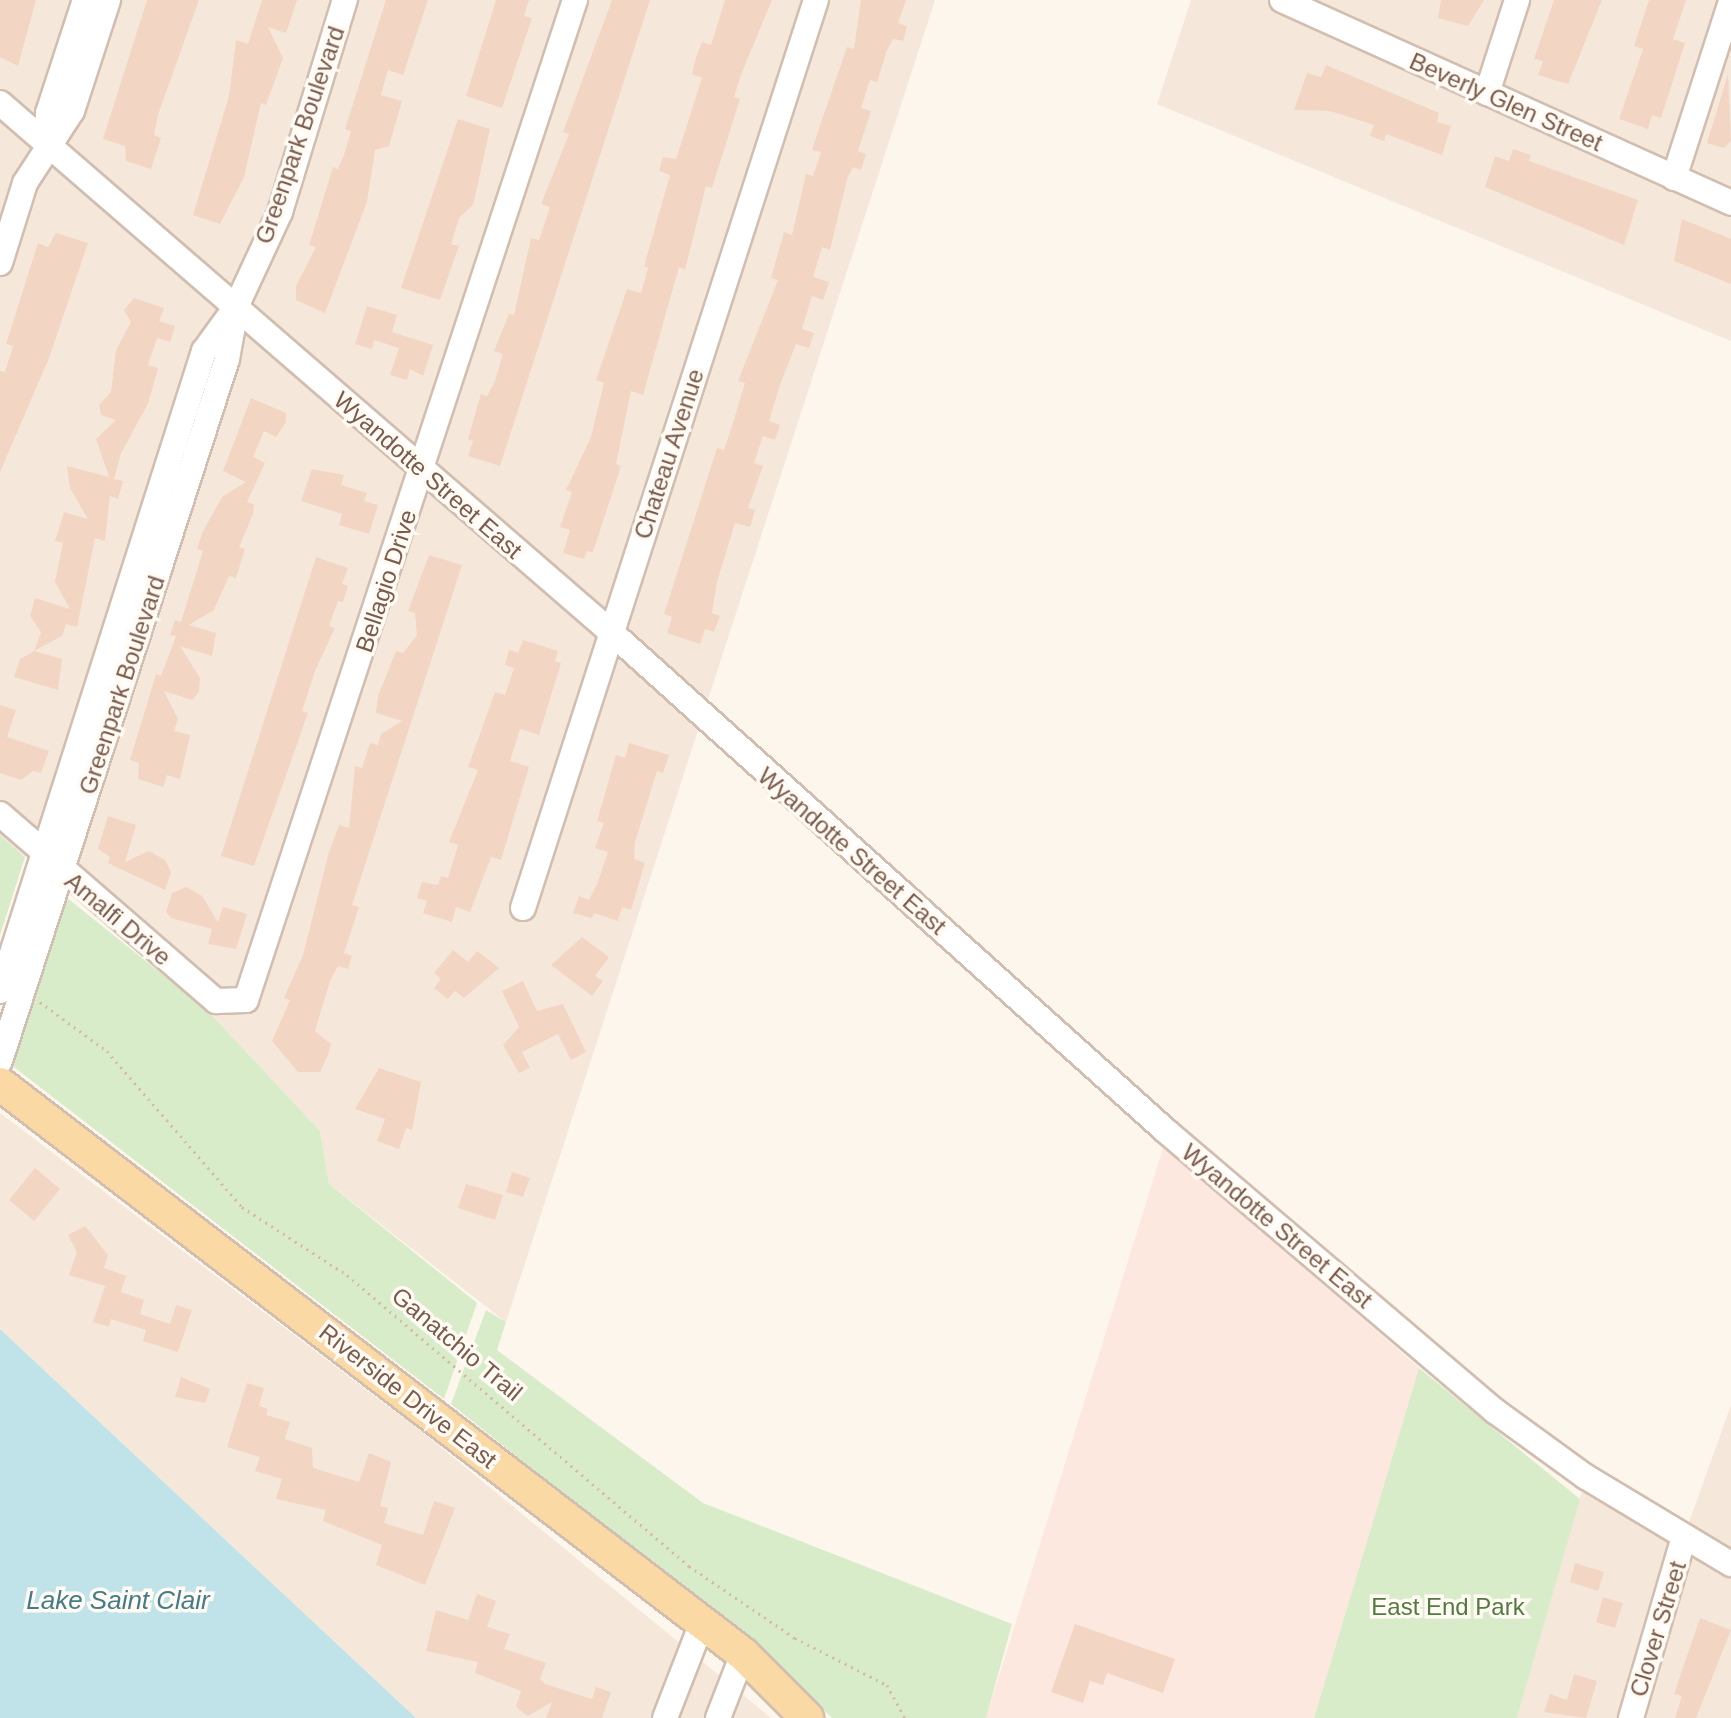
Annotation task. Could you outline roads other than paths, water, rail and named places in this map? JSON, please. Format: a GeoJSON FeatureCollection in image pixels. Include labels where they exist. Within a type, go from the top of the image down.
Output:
{"type":"FeatureCollection","features":[{"type":"Feature","properties":{"kind":"main road","name":"Riverside Drive East"},"geometry":{"type":"LineString","coordinates":[[0,1084],[743,1654],[807,1718]]}},
{"type":"Feature","properties":{"kind":"street"},"geometry":{"type":"LineString","coordinates":[[47,142],[48,113],[85,0]]}},
{"type":"Feature","properties":{"kind":"street"},"geometry":{"type":"LineString","coordinates":[[0,263],[25,183],[47,142],[72,111],[108,0]]}},
{"type":"Feature","properties":{"kind":"street","name":"Greenpark Boulevard"},"geometry":{"type":"LineString","coordinates":[[0,1061],[11,991],[45,853],[204,351],[236,307],[279,212],[345,0]]}},
{"type":"Feature","properties":{"kind":"street","name":"Bellagio Drive"},"geometry":{"type":"LineString","coordinates":[[246,1000],[575,0]]}},
{"type":"Feature","properties":{"kind":"street","name":"Chateau Avenue"},"geometry":{"type":"LineString","coordinates":[[523,908],[816,0]]}},
{"type":"Feature","properties":{"kind":"street"},"geometry":{"type":"LineString","coordinates":[[1487,93],[1517,0]]}},
{"type":"Feature","properties":{"kind":"street"},"geometry":{"type":"LineString","coordinates":[[1674,177],[1731,1]]}},
{"type":"Feature","properties":{"kind":"street","name":"Beverly Glen Street"},"geometry":{"type":"LineString","coordinates":[[1295,4],[1731,203]]}},
{"type":"Feature","properties":{"kind":"street","name":"Wyandotte Street East"},"geometry":{"type":"LineString","coordinates":[[0,103],[611,632],[1167,1132],[1484,1402],[1684,1540],[1731,1564]]}},
{"type":"Feature","properties":{"kind":"street","name":"Greenpark Boulevard"},"geometry":{"type":"LineString","coordinates":[[11,991],[62,873],[227,359],[236,307]]}},
{"type":"Feature","properties":{"kind":"street","name":"Amalfi Drive"},"geometry":{"type":"LineString","coordinates":[[0,814],[45,853],[62,873],[216,1001],[246,1000]]}},
{"type":"Feature","properties":{"kind":"street","name":"Clover Street"},"geometry":{"type":"LineString","coordinates":[[1631,1718],[1684,1540]]}},
{"type":"Feature","properties":{"kind":"street"},"geometry":{"type":"LineString","coordinates":[[665,1718],[702,1623]]}},
{"type":"Feature","properties":{"kind":"street"},"geometry":{"type":"LineString","coordinates":[[718,1718],[743,1654]]}},
{"type":"Feature","properties":{"kind":"water","name":"Lake Saint Clair"},"geometry":{"type":"Polygon","coordinates":[[[0,1329],[416,1718],[0,1718],[0,1329]]]}},
{"type":"Feature","properties":{"kind":"park label","name":"East End Park"},"geometry":{"type":"Point","coordinates":[1448,1607]}}]}
